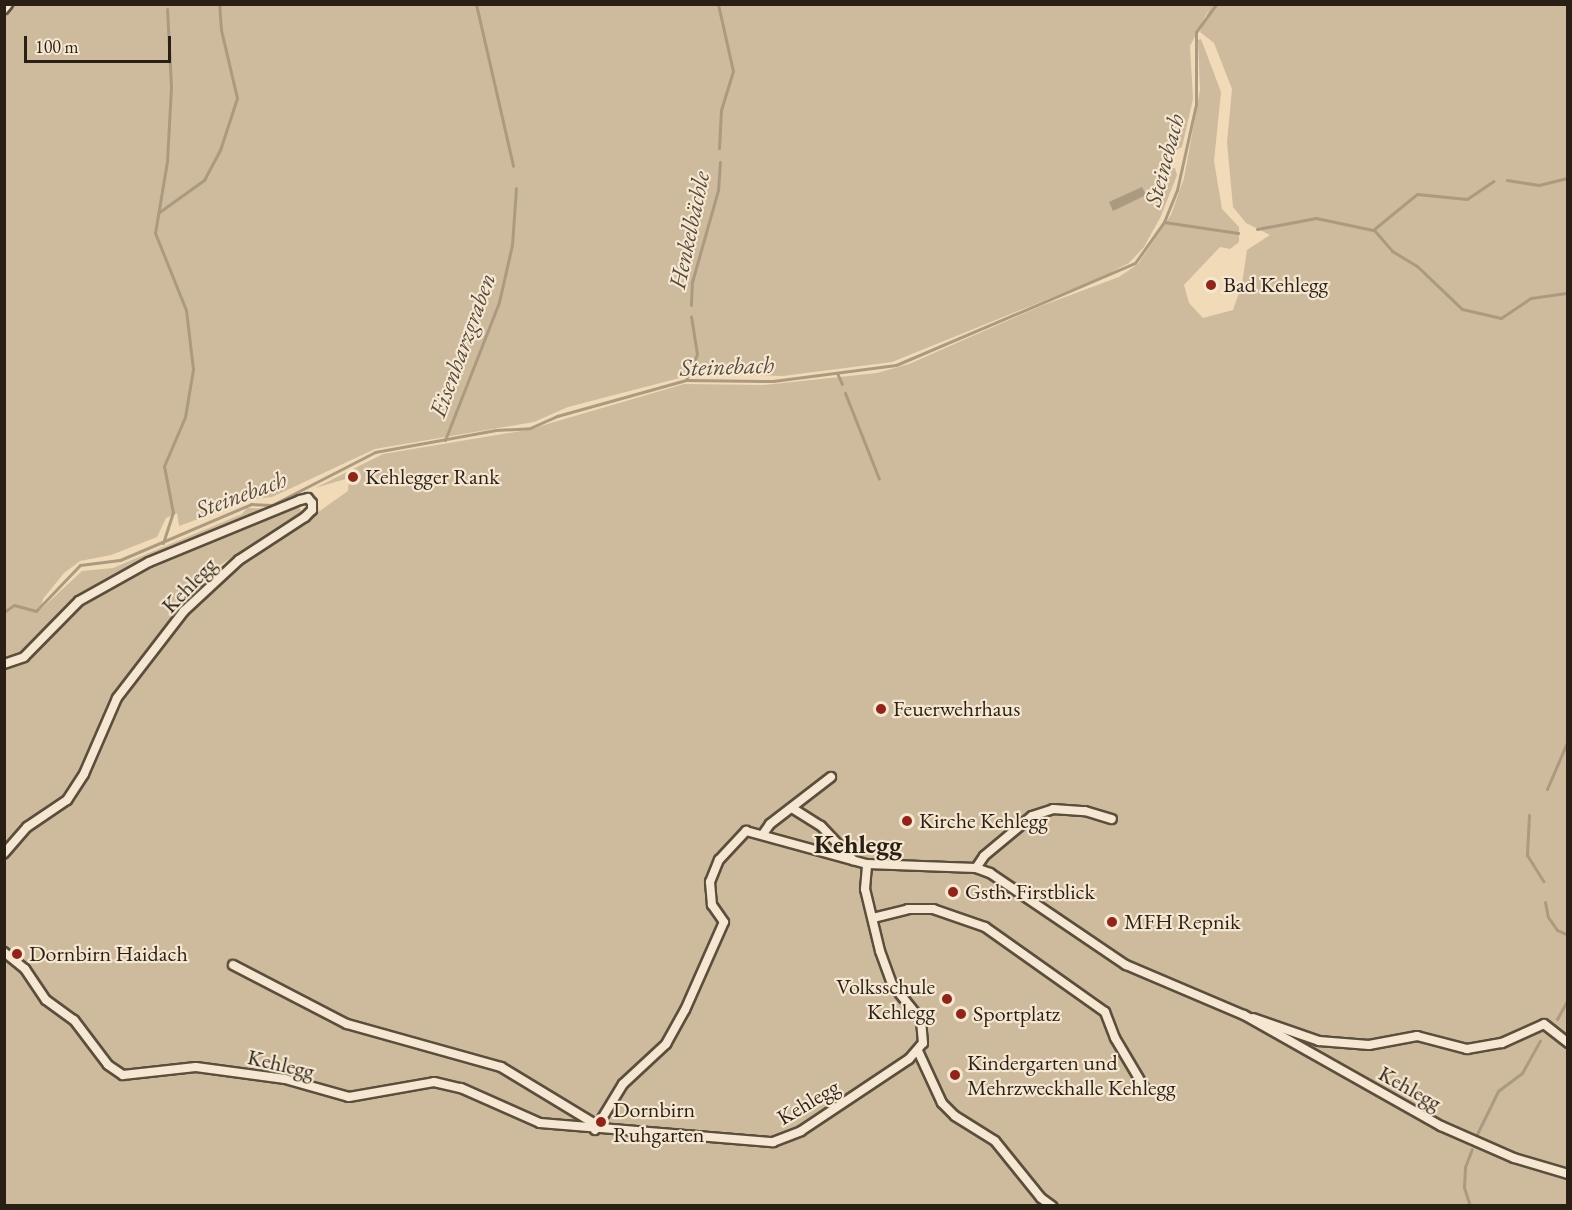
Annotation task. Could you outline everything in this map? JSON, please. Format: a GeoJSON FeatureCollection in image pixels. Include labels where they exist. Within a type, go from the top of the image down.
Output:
{"type":"FeatureCollection","features":[{"type":"Feature","properties":{"kind":"street"},"geometry":{"type":"LineString","coordinates":[[4,9],[8,4]]}},
{"type":"Feature","properties":{"kind":"street","name":"Kehlegg"},"geometry":{"type":"LineString","coordinates":[[4,664],[24,657],[79,601],[149,562],[300,500],[308,498],[312,503],[312,510],[304,518],[239,560],[184,611],[117,698],[84,774],[67,800],[27,827],[4,853]]}},
{"type":"Feature","properties":{"kind":"street"},"geometry":{"type":"LineString","coordinates":[[595,1127],[623,1084],[666,1044],[695,990],[724,922],[709,895],[719,860],[746,831],[763,834],[831,777]]}},
{"type":"Feature","properties":{"kind":"street","name":"Kehlegg"},"geometry":{"type":"LineString","coordinates":[[792,808],[821,826],[854,860]]}},
{"type":"Feature","properties":{"kind":"street"},"geometry":{"type":"LineString","coordinates":[[976,868],[984,856],[1032,816],[1053,810],[1085,811],[1112,819]]}},
{"type":"Feature","properties":{"kind":"street","name":"Kehlegg"},"geometry":{"type":"LineString","coordinates":[[763,834],[802,849],[867,864],[976,868],[1002,879],[1126,964],[1244,1016],[1319,1041],[1369,1045],[1418,1036],[1467,1049],[1502,1043],[1544,1024],[1568,1044]]}},
{"type":"Feature","properties":{"kind":"street"},"geometry":{"type":"LineString","coordinates":[[867,864],[865,889],[892,984],[921,1020],[923,1043],[918,1051],[942,1102],[995,1141],[1041,1198],[1052,1206]]}},
{"type":"Feature","properties":{"kind":"street"},"geometry":{"type":"LineString","coordinates":[[873,918],[908,909],[933,909],[985,927],[1105,1012],[1115,1038],[1144,1087]]}},
{"type":"Feature","properties":{"kind":"street","name":"Kehlegg"},"geometry":{"type":"LineString","coordinates":[[4,952],[25,969],[46,1000],[74,1020],[108,1065],[123,1076],[196,1067],[285,1079],[349,1097],[434,1082],[461,1089],[524,1120],[739,1142],[782,1140],[918,1051]]}},
{"type":"Feature","properties":{"kind":"street","name":"Kehlegg"},"geometry":{"type":"LineString","coordinates":[[233,965],[347,1024],[501,1067],[595,1127]]}},
{"type":"Feature","properties":{"kind":"street","name":"Kehlegg"},"geometry":{"type":"LineString","coordinates":[[1244,1016],[1441,1126],[1514,1158],[1568,1174]]}},
{"type":"Feature","properties":{"kind":"shaded area"},"geometry":{"type":"Polygon","coordinates":[[[4,5],[1567,5],[1567,1205],[5,1205],[5,859],[35,827],[78,791],[116,711],[175,629],[219,582],[348,491],[349,478],[315,488],[383,454],[527,430],[684,384],[764,385],[877,373],[909,364],[1041,306],[1119,277],[1138,264],[1171,215],[1184,178],[1200,90],[1198,40],[1201,39],[1221,92],[1214,161],[1222,209],[1239,227],[1239,242],[1230,249],[1220,247],[1184,285],[1189,303],[1203,318],[1233,310],[1242,284],[1247,250],[1270,235],[1246,223],[1233,207],[1227,142],[1232,89],[1214,43],[1200,32],[1209,9],[1190,46],[1193,99],[1182,147],[1170,153],[1166,161],[1167,168],[1175,168],[1177,175],[1161,216],[1144,247],[1129,263],[1100,278],[892,362],[783,376],[699,373],[568,407],[534,422],[375,449],[272,497],[253,499],[179,526],[177,513],[166,518],[157,537],[111,555],[80,561],[64,573],[43,599],[40,610],[82,571],[113,568],[242,514],[247,508],[272,509],[293,498],[302,512],[220,565],[181,606],[122,683],[76,776],[61,798],[20,827],[5,843],[4,5]]]}},
{"type":"Feature","properties":{"kind":"shaded area"},"geometry":{"type":"Polygon","coordinates":[[[1142,187],[1146,195],[1113,211],[1109,202],[1142,187]]]}},
{"type":"Feature","properties":{"kind":"waterway"},"geometry":{"type":"LineString","coordinates":[[158,213],[204,180],[220,150],[237,98],[221,30],[219,4]]}},
{"type":"Feature","properties":{"kind":"waterway","name":"Eisenharzgraben"},"geometry":{"type":"LineString","coordinates":[[476,4],[513,166]]}},
{"type":"Feature","properties":{"kind":"waterway","name":"Henkelbächle"},"geometry":{"type":"LineString","coordinates":[[718,4],[733,71],[721,110],[719,148]]}},
{"type":"Feature","properties":{"kind":"waterway","name":"Steinebach"},"geometry":{"type":"LineString","coordinates":[[4,612],[14,605],[36,611],[80,565],[120,560],[251,504],[272,505],[375,452],[496,430],[530,428],[557,416],[686,380],[773,381],[896,365],[1135,263],[1164,222],[1177,190],[1196,104],[1196,32],[1216,4]]}},
{"type":"Feature","properties":{"kind":"waterway"},"geometry":{"type":"LineString","coordinates":[[163,543],[173,513],[164,466],[185,417],[193,369],[186,310],[155,233],[167,161],[171,87],[167,9]]}},
{"type":"Feature","properties":{"kind":"waterway","name":"Henkelbächle"},"geometry":{"type":"LineString","coordinates":[[691,305],[692,282],[718,190],[720,162]]}},
{"type":"Feature","properties":{"kind":"waterway"},"geometry":{"type":"LineString","coordinates":[[1507,180],[1539,185],[1568,178]]}},
{"type":"Feature","properties":{"kind":"waterway"},"geometry":{"type":"LineString","coordinates":[[1257,229],[1316,218],[1373,230],[1417,194],[1467,199],[1494,181]]}},
{"type":"Feature","properties":{"kind":"waterway","name":"Eisenharzgraben"},"geometry":{"type":"LineString","coordinates":[[445,440],[499,302],[512,245],[516,188]]}},
{"type":"Feature","properties":{"kind":"waterway"},"geometry":{"type":"LineString","coordinates":[[1164,222],[1238,233]]}},
{"type":"Feature","properties":{"kind":"waterway"},"geometry":{"type":"LineString","coordinates":[[1374,230],[1392,251],[1417,266],[1462,309],[1501,318],[1531,298],[1568,293]]}},
{"type":"Feature","properties":{"kind":"waterway","name":"Henkelbächle"},"geometry":{"type":"LineString","coordinates":[[686,380],[697,354],[691,316]]}},
{"type":"Feature","properties":{"kind":"waterway"},"geometry":{"type":"LineString","coordinates":[[837,373],[842,384]]}},
{"type":"Feature","properties":{"kind":"waterway"},"geometry":{"type":"LineString","coordinates":[[845,393],[879,479]]}},
{"type":"Feature","properties":{"kind":"waterway"},"geometry":{"type":"LineString","coordinates":[[1547,789],[1568,740]]}},
{"type":"Feature","properties":{"kind":"waterway"},"geometry":{"type":"LineString","coordinates":[[1529,815],[1527,855],[1543,881]]}},
{"type":"Feature","properties":{"kind":"waterway"},"geometry":{"type":"LineString","coordinates":[[1545,902],[1548,917],[1557,930],[1568,935]]}},
{"type":"Feature","properties":{"kind":"waterway"},"geometry":{"type":"LineString","coordinates":[[1557,1019],[1568,999]]}},
{"type":"Feature","properties":{"kind":"waterway"},"geometry":{"type":"LineString","coordinates":[[1476,1136],[1498,1091],[1522,1073],[1540,1041]]}},
{"type":"Feature","properties":{"kind":"waterway"},"geometry":{"type":"LineString","coordinates":[[1470,1206],[1464,1187],[1465,1167],[1472,1149]]}},
{"type":"Feature","properties":{"kind":"place","name":"Bad Kehlegg"},"geometry":{"type":"Point","coordinates":[1211,285]}},
{"type":"Feature","properties":{"kind":"place","name":"Kehlegger Rank"},"geometry":{"type":"Point","coordinates":[353,477]}},
{"type":"Feature","properties":{"kind":"place","name":"Feuerwehrhaus"},"geometry":{"type":"Point","coordinates":[881,709]}},
{"type":"Feature","properties":{"kind":"place","name":"Kirche Kehlegg"},"geometry":{"type":"Point","coordinates":[907,821]}},
{"type":"Feature","properties":{"kind":"place","name":"Gsth. Firstblick"},"geometry":{"type":"Point","coordinates":[953,892]}},
{"type":"Feature","properties":{"kind":"place","name":"MFH Repnik"},"geometry":{"type":"Point","coordinates":[1112,922]}},
{"type":"Feature","properties":{"kind":"place","name":"Dornbirn Haidach"},"geometry":{"type":"Point","coordinates":[17,954]}},
{"type":"Feature","properties":{"kind":"place","name":"Volksschule Kehlegg"},"geometry":{"type":"Point","coordinates":[947,999]}},
{"type":"Feature","properties":{"kind":"place","name":"Sportplatz"},"geometry":{"type":"Point","coordinates":[961,1014]}},
{"type":"Feature","properties":{"kind":"place","name":"Kindergarten und Mehrzweckhalle Kehlegg"},"geometry":{"type":"Point","coordinates":[955,1075]}},
{"type":"Feature","properties":{"kind":"place","name":"Dornbirn Ruhgarten"},"geometry":{"type":"Point","coordinates":[601,1122]}},
{"type":"Feature","properties":{"kind":"district","name":"Kehlegg"},"geometry":{"type":"Point","coordinates":[858,845]}}]}
